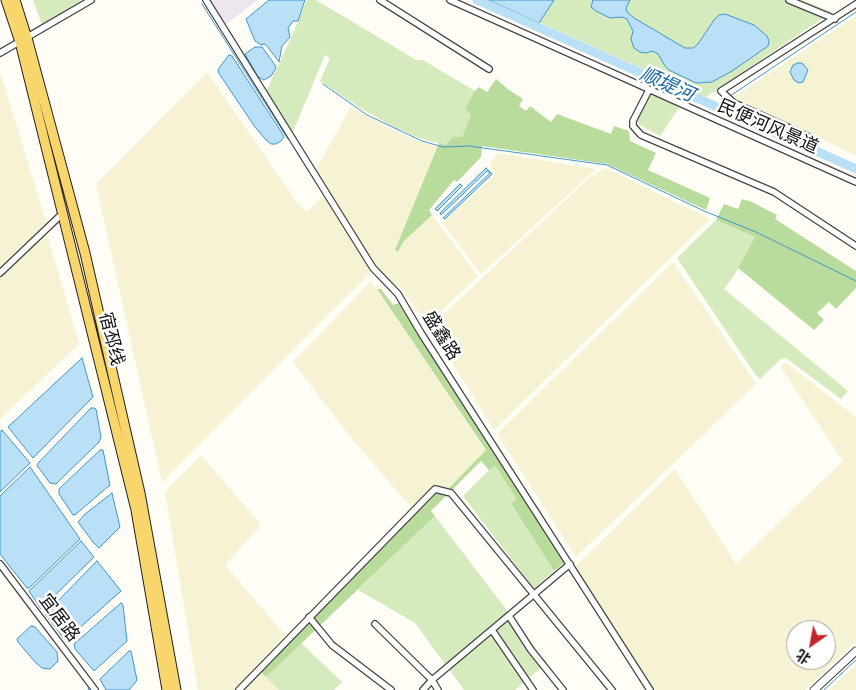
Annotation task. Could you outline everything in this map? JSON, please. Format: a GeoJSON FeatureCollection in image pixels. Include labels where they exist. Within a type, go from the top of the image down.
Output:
{"type":"FeatureCollection","features":[{"type":"Feature","properties":{"kind":"main road","name":"宿邳线"},"geometry":{"type":"LineString","coordinates":[[6,0],[24,40],[85,253],[138,484],[176,690]]}},
{"type":"Feature","properties":{"kind":"main road","name":"宿邳线"},"geometry":{"type":"LineString","coordinates":[[15,0],[63,214],[136,510],[167,690]]}},
{"type":"Feature","properties":{"kind":"street"},"geometry":{"type":"LineString","coordinates":[[0,54],[91,0]]}},
{"type":"Feature","properties":{"kind":"street","name":"盛鑫路"},"geometry":{"type":"LineString","coordinates":[[206,0],[373,268],[398,294],[421,333],[650,690]]}},
{"type":"Feature","properties":{"kind":"street"},"geometry":{"type":"LineString","coordinates":[[380,0],[489,69]]}},
{"type":"Feature","properties":{"kind":"street","name":"民便河风景道"},"geometry":{"type":"LineString","coordinates":[[450,0],[856,182]]}},
{"type":"Feature","properties":{"kind":"street"},"geometry":{"type":"LineString","coordinates":[[789,0],[835,19]]}},
{"type":"Feature","properties":{"kind":"street"},"geometry":{"type":"LineString","coordinates":[[815,144],[807,136],[728,98],[721,92],[856,4]]}},
{"type":"Feature","properties":{"kind":"street"},"geometry":{"type":"LineString","coordinates":[[649,90],[633,121],[633,126],[641,135],[774,192],[856,246]]}},
{"type":"Feature","properties":{"kind":"street"},"geometry":{"type":"LineString","coordinates":[[0,273],[63,214]]}},
{"type":"Feature","properties":{"kind":"street"},"geometry":{"type":"LineString","coordinates":[[239,690],[435,489],[451,493],[612,690]]}},
{"type":"Feature","properties":{"kind":"street","name":"宜居路"},"geometry":{"type":"LineString","coordinates":[[0,564],[95,690]]}},
{"type":"Feature","properties":{"kind":"street"},"geometry":{"type":"LineString","coordinates":[[423,690],[432,680],[570,564]]}},
{"type":"Feature","properties":{"kind":"street"},"geometry":{"type":"LineString","coordinates":[[509,616],[531,650],[563,690]]}},
{"type":"Feature","properties":{"kind":"street"},"geometry":{"type":"LineString","coordinates":[[309,617],[332,645],[391,690]]}},
{"type":"Feature","properties":{"kind":"street"},"geometry":{"type":"LineString","coordinates":[[375,624],[432,680],[438,690]]}},
{"type":"Feature","properties":{"kind":"street"},"geometry":{"type":"LineString","coordinates":[[492,630],[533,690]]}},
{"type":"Feature","properties":{"kind":"street"},"geometry":{"type":"LineString","coordinates":[[814,690],[856,651]]}},
{"type":"Feature","properties":{"kind":"shaded area"},"geometry":{"type":"Polygon","coordinates":[[[209,0],[258,0],[225,25],[209,0]]]}},
{"type":"Feature","properties":{"kind":"shaded area"},"geometry":{"type":"Polygon","coordinates":[[[856,16],[856,156],[734,97],[856,16]]]}},
{"type":"Feature","properties":{"kind":"shaded area"},"geometry":{"type":"Polygon","coordinates":[[[0,72],[47,224],[0,269],[0,72]]]}},
{"type":"Feature","properties":{"kind":"shaded area"},"geometry":{"type":"Polygon","coordinates":[[[207,72],[299,205],[307,212],[323,196],[371,272],[162,482],[96,184],[207,72]]]}},
{"type":"Feature","properties":{"kind":"shaded area"},"geometry":{"type":"Polygon","coordinates":[[[351,107],[412,139],[438,147],[395,250],[398,252],[403,242],[432,215],[478,276],[427,324],[399,286],[396,288],[373,265],[315,171],[351,107]]]}},
{"type":"Feature","properties":{"kind":"shaded area"},"geometry":{"type":"Polygon","coordinates":[[[498,153],[596,169],[481,274],[443,223],[496,174],[489,165],[498,153]]]}},
{"type":"Feature","properties":{"kind":"shaded area"},"geometry":{"type":"Polygon","coordinates":[[[605,168],[710,219],[494,430],[430,327],[589,178],[605,168]]]}},
{"type":"Feature","properties":{"kind":"shaded area"},"geometry":{"type":"Polygon","coordinates":[[[47,233],[79,344],[0,419],[0,278],[47,233]]]}},
{"type":"Feature","properties":{"kind":"shaded area"},"geometry":{"type":"Polygon","coordinates":[[[673,262],[756,384],[576,557],[497,434],[673,262]]]}},
{"type":"Feature","properties":{"kind":"shaded area"},"geometry":{"type":"Polygon","coordinates":[[[371,281],[486,451],[449,488],[433,486],[411,507],[351,438],[293,362],[371,281]]]}},
{"type":"Feature","properties":{"kind":"shaded area"},"geometry":{"type":"Polygon","coordinates":[[[786,363],[856,417],[856,641],[836,660],[836,620],[786,620],[786,670],[826,670],[805,690],[654,690],[575,567],[675,469],[736,564],[843,461],[780,366],[786,363]]]}},
{"type":"Feature","properties":{"kind":"shaded area"},"geometry":{"type":"Polygon","coordinates":[[[201,455],[261,525],[225,565],[285,635],[255,666],[279,690],[198,690],[165,492],[201,455]]]}},
{"type":"Feature","properties":{"kind":"shaded area"},"geometry":{"type":"Polygon","coordinates":[[[856,665],[856,690],[829,690],[856,665]]]}},
{"type":"Feature","properties":{"kind":"green space"},"geometry":{"type":"Polygon","coordinates":[[[33,0],[80,0],[81,1],[42,25],[33,0]]]}},
{"type":"Feature","properties":{"kind":"green space"},"geometry":{"type":"Polygon","coordinates":[[[307,0],[316,0],[416,60],[423,60],[475,91],[465,110],[471,114],[462,137],[446,145],[421,139],[390,125],[362,109],[320,81],[330,58],[325,55],[292,134],[266,92],[307,0]]]}},
{"type":"Feature","properties":{"kind":"green space"},"geometry":{"type":"Polygon","coordinates":[[[489,0],[802,0],[832,12],[706,97],[489,0]]]}},
{"type":"Feature","properties":{"kind":"green space"},"geometry":{"type":"Polygon","coordinates":[[[496,79],[523,99],[519,106],[526,111],[530,106],[551,122],[557,114],[611,134],[614,126],[629,131],[630,141],[656,153],[648,170],[710,198],[706,210],[607,164],[482,146],[481,157],[457,182],[454,180],[429,210],[432,215],[403,242],[398,252],[395,250],[439,143],[446,145],[453,137],[462,137],[471,114],[465,110],[474,92],[479,87],[487,92],[496,79]]]}},
{"type":"Feature","properties":{"kind":"green space"},"geometry":{"type":"Polygon","coordinates":[[[650,92],[680,106],[660,136],[638,124],[636,120],[650,92]]]}},
{"type":"Feature","properties":{"kind":"green space"},"geometry":{"type":"Polygon","coordinates":[[[742,199],[777,215],[775,219],[856,271],[856,288],[836,309],[829,302],[817,313],[824,320],[814,330],[738,268],[755,237],[716,220],[724,204],[738,209],[742,199]]]}},
{"type":"Feature","properties":{"kind":"green space"},"geometry":{"type":"Polygon","coordinates":[[[716,220],[755,237],[735,274],[724,289],[848,391],[841,399],[786,358],[781,359],[760,379],[755,374],[677,258],[716,220]]]}},
{"type":"Feature","properties":{"kind":"green space"},"geometry":{"type":"Polygon","coordinates":[[[377,289],[381,289],[393,305],[399,303],[565,562],[554,571],[511,504],[517,499],[495,465],[489,470],[481,461],[451,491],[449,488],[486,450],[377,289]]]}},
{"type":"Feature","properties":{"kind":"green space"},"geometry":{"type":"Polygon","coordinates":[[[495,464],[518,499],[511,505],[554,571],[534,589],[463,496],[495,464]]]}},
{"type":"Feature","properties":{"kind":"green space"},"geometry":{"type":"Polygon","coordinates":[[[435,492],[448,494],[431,511],[435,516],[266,677],[260,671],[435,492]]]}},
{"type":"Feature","properties":{"kind":"green space"},"geometry":{"type":"Polygon","coordinates":[[[435,516],[547,663],[515,690],[464,690],[415,623],[358,590],[435,516]]]}},
{"type":"Feature","properties":{"kind":"green space"},"geometry":{"type":"Polygon","coordinates":[[[301,643],[342,682],[334,690],[279,690],[266,677],[301,643]]]}},
{"type":"Feature","properties":{"kind":"water"},"geometry":{"type":"Polygon","coordinates":[[[269,0],[305,0],[298,21],[293,21],[288,28],[290,37],[282,46],[279,62],[267,46],[255,41],[246,19],[269,0]]]}},
{"type":"Feature","properties":{"kind":"water"},"geometry":{"type":"Polygon","coordinates":[[[488,0],[554,0],[539,23],[488,0]]]}},
{"type":"Feature","properties":{"kind":"water"},"geometry":{"type":"Polygon","coordinates":[[[593,0],[630,0],[626,8],[627,12],[685,48],[693,48],[698,44],[714,20],[719,15],[725,14],[754,25],[767,36],[768,46],[732,71],[712,82],[696,83],[669,70],[658,54],[652,51],[640,52],[634,48],[631,39],[633,31],[627,19],[622,17],[610,18],[596,11],[591,7],[593,0]]]}},
{"type":"Feature","properties":{"kind":"water"},"geometry":{"type":"Polygon","coordinates":[[[255,47],[262,47],[276,68],[271,76],[264,80],[258,77],[245,54],[255,47]]]}},
{"type":"Feature","properties":{"kind":"water"},"geometry":{"type":"Polygon","coordinates":[[[229,55],[232,56],[282,133],[284,137],[276,144],[271,144],[266,140],[255,127],[218,72],[229,55]]]}},
{"type":"Feature","properties":{"kind":"water"},"geometry":{"type":"Polygon","coordinates":[[[802,63],[808,70],[803,82],[799,83],[794,80],[790,72],[793,65],[802,63]]]}},
{"type":"Feature","properties":{"kind":"water"},"geometry":{"type":"Polygon","coordinates":[[[486,168],[492,174],[445,219],[443,218],[490,173],[487,171],[441,215],[440,213],[486,168]]]}},
{"type":"Feature","properties":{"kind":"water"},"geometry":{"type":"Polygon","coordinates":[[[460,184],[462,186],[437,211],[435,209],[460,184]]]}},
{"type":"Feature","properties":{"kind":"water"},"geometry":{"type":"Polygon","coordinates":[[[82,358],[93,397],[33,458],[8,427],[82,358]]]}},
{"type":"Feature","properties":{"kind":"water"},"geometry":{"type":"Polygon","coordinates":[[[91,408],[96,409],[101,437],[99,442],[56,484],[50,483],[37,466],[39,462],[91,408]]]}},
{"type":"Feature","properties":{"kind":"water"},"geometry":{"type":"Polygon","coordinates":[[[2,430],[30,463],[0,492],[0,432],[2,430]]]}},
{"type":"Feature","properties":{"kind":"water"},"geometry":{"type":"Polygon","coordinates":[[[100,450],[103,450],[110,485],[73,515],[59,494],[59,489],[100,450]]]}},
{"type":"Feature","properties":{"kind":"water"},"geometry":{"type":"Polygon","coordinates":[[[30,467],[80,539],[27,588],[0,554],[0,496],[30,467]]]}},
{"type":"Feature","properties":{"kind":"water"},"geometry":{"type":"Polygon","coordinates":[[[112,493],[120,527],[99,548],[78,522],[85,514],[112,493]]]}},
{"type":"Feature","properties":{"kind":"water"},"geometry":{"type":"Polygon","coordinates":[[[81,541],[94,557],[41,609],[29,591],[81,541]]]}},
{"type":"Feature","properties":{"kind":"water"},"geometry":{"type":"Polygon","coordinates":[[[97,561],[121,591],[67,639],[64,639],[45,614],[97,561]]]}},
{"type":"Feature","properties":{"kind":"water"},"geometry":{"type":"Polygon","coordinates":[[[121,603],[123,605],[127,641],[94,671],[75,649],[74,644],[121,603]]]}},
{"type":"Feature","properties":{"kind":"water"},"geometry":{"type":"Polygon","coordinates":[[[31,626],[35,627],[57,652],[58,661],[50,669],[42,668],[36,663],[18,642],[17,639],[31,626]]]}},
{"type":"Feature","properties":{"kind":"water"},"geometry":{"type":"Polygon","coordinates":[[[131,651],[137,680],[129,690],[106,690],[100,679],[131,651]]]}},
{"type":"Feature","properties":{"kind":"waterway","name":"顺堤河"},"geometry":{"type":"LineString","coordinates":[[477,0],[856,169]]}},
{"type":"Feature","properties":{"kind":"waterway"},"geometry":{"type":"LineString","coordinates":[[202,4],[288,139]]}},
{"type":"Feature","properties":{"kind":"waterway"},"geometry":{"type":"LineString","coordinates":[[730,96],[856,12]]}},
{"type":"Feature","properties":{"kind":"waterway"},"geometry":{"type":"LineString","coordinates":[[323,84],[367,115],[422,141],[443,147],[469,146],[607,165],[704,211],[756,232],[856,281]]}},
{"type":"Feature","properties":{"kind":"waterway"},"geometry":{"type":"LineString","coordinates":[[719,107],[727,98]]}},
{"type":"Feature","properties":{"kind":"waterway"},"geometry":{"type":"LineString","coordinates":[[824,690],[856,660]]}}]}
